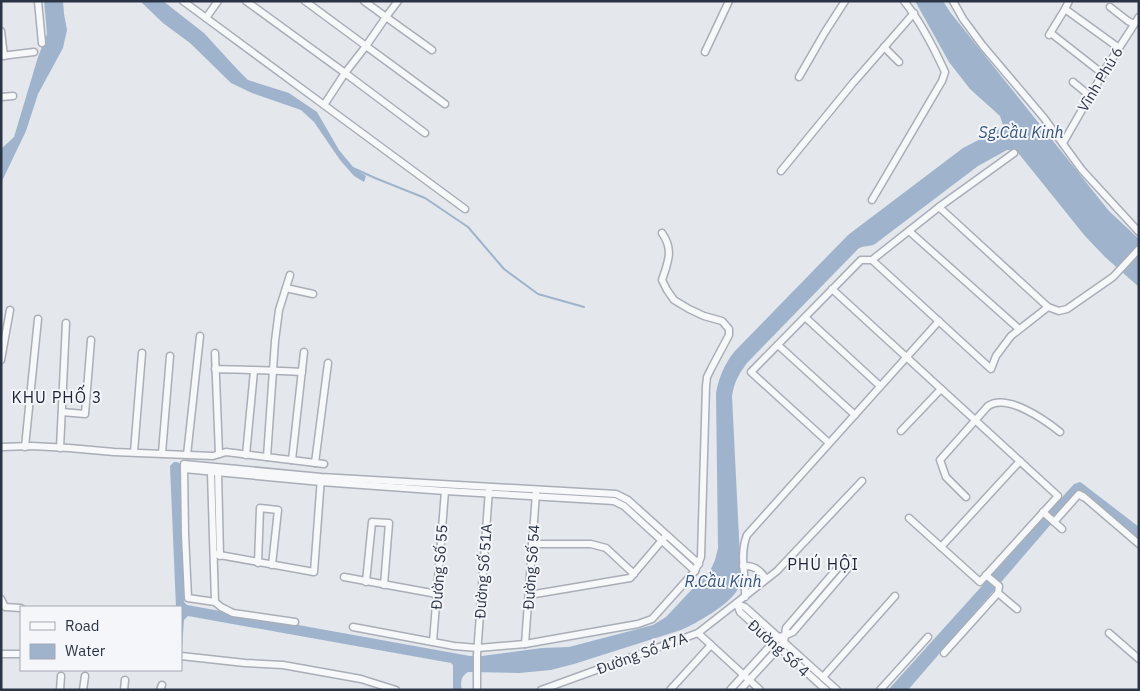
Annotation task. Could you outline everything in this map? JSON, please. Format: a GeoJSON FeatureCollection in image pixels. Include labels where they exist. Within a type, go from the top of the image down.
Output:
{"type":"FeatureCollection","features":[{"type":"Feature","properties":{"kind":"street"},"geometry":{"type":"LineString","coordinates":[[38,1],[42,43]]}},
{"type":"Feature","properties":{"kind":"street"},"geometry":{"type":"LineString","coordinates":[[183,1],[465,209]]}},
{"type":"Feature","properties":{"kind":"street"},"geometry":{"type":"LineString","coordinates":[[206,18],[218,1]]}},
{"type":"Feature","properties":{"kind":"street"},"geometry":{"type":"LineString","coordinates":[[246,1],[425,132]]}},
{"type":"Feature","properties":{"kind":"street"},"geometry":{"type":"LineString","coordinates":[[305,1],[444,104]]}},
{"type":"Feature","properties":{"kind":"street"},"geometry":{"type":"LineString","coordinates":[[364,1],[432,50]]}},
{"type":"Feature","properties":{"kind":"street"},"geometry":{"type":"LineString","coordinates":[[324,105],[398,1]]}},
{"type":"Feature","properties":{"kind":"street"},"geometry":{"type":"LineString","coordinates":[[705,52],[729,1]]}},
{"type":"Feature","properties":{"kind":"street"},"geometry":{"type":"LineString","coordinates":[[799,77],[845,1]]}},
{"type":"Feature","properties":{"kind":"street"},"geometry":{"type":"LineString","coordinates":[[872,200],[942,81],[945,72],[914,13],[904,1]]}},
{"type":"Feature","properties":{"kind":"street"},"geometry":{"type":"LineString","coordinates":[[953,1],[963,19],[983,46],[1044,118],[1082,170],[1139,232]]}},
{"type":"Feature","properties":{"kind":"street"},"geometry":{"type":"LineString","coordinates":[[1069,1],[1051,34],[1103,74]]}},
{"type":"Feature","properties":{"kind":"street"},"geometry":{"type":"LineString","coordinates":[[1110,7],[1134,24]]}},
{"type":"Feature","properties":{"kind":"street"},"geometry":{"type":"LineString","coordinates":[[1064,9],[1119,48]]}},
{"type":"Feature","properties":{"kind":"street"},"geometry":{"type":"LineString","coordinates":[[781,171],[853,83],[914,13]]}},
{"type":"Feature","properties":{"kind":"street","name":"Vĩnh Phú 6"},"geometry":{"type":"LineString","coordinates":[[1063,143],[1139,16]]}},
{"type":"Feature","properties":{"kind":"street"},"geometry":{"type":"LineString","coordinates":[[1,31],[3,56],[34,52]]}},
{"type":"Feature","properties":{"kind":"street"},"geometry":{"type":"LineString","coordinates":[[884,47],[899,62]]}},
{"type":"Feature","properties":{"kind":"street"},"geometry":{"type":"LineString","coordinates":[[1072,82],[1090,96]]}},
{"type":"Feature","properties":{"kind":"street"},"geometry":{"type":"LineString","coordinates":[[1,97],[13,96]]}},
{"type":"Feature","properties":{"kind":"street"},"geometry":{"type":"LineString","coordinates":[[829,443],[751,372],[861,260],[872,260],[939,207],[1014,154]]}},
{"type":"Feature","properties":{"kind":"street"},"geometry":{"type":"LineString","coordinates":[[939,207],[1048,307],[1059,311],[1067,309],[1114,275],[1139,249]]}},
{"type":"Feature","properties":{"kind":"street"},"geometry":{"type":"LineString","coordinates":[[909,231],[1019,329]]}},
{"type":"Feature","properties":{"kind":"street"},"geometry":{"type":"LineString","coordinates":[[352,627],[477,651],[525,644],[638,624],[652,619],[695,571],[701,557],[707,378],[729,335],[729,329],[722,321],[704,316],[674,300],[667,290],[662,280],[670,254],[662,233]]}},
{"type":"Feature","properties":{"kind":"street"},"geometry":{"type":"LineString","coordinates":[[872,260],[990,369],[996,356],[1011,336],[1048,307]]}},
{"type":"Feature","properties":{"kind":"street"},"geometry":{"type":"LineString","coordinates":[[267,457],[279,310],[290,275]]}},
{"type":"Feature","properties":{"kind":"street"},"geometry":{"type":"LineString","coordinates":[[286,288],[313,294]]}},
{"type":"Feature","properties":{"kind":"street"},"geometry":{"type":"LineString","coordinates":[[832,289],[1058,496],[988,576],[980,582],[909,518]]}},
{"type":"Feature","properties":{"kind":"street"},"geometry":{"type":"LineString","coordinates":[[1,360],[10,310]]}},
{"type":"Feature","properties":{"kind":"street"},"geometry":{"type":"LineString","coordinates":[[805,318],[880,386]]}},
{"type":"Feature","properties":{"kind":"street"},"geometry":{"type":"LineString","coordinates":[[29,447],[38,319]]}},
{"type":"Feature","properties":{"kind":"street"},"geometry":{"type":"LineString","coordinates":[[745,596],[743,544],[747,535],[939,321]]}},
{"type":"Feature","properties":{"kind":"street"},"geometry":{"type":"LineString","coordinates":[[60,448],[66,323]]}},
{"type":"Feature","properties":{"kind":"street"},"geometry":{"type":"LineString","coordinates":[[200,336],[184,467],[188,598],[215,602],[233,613],[295,622]]}},
{"type":"Feature","properties":{"kind":"street"},"geometry":{"type":"LineString","coordinates":[[62,412],[85,414],[91,340]]}},
{"type":"Feature","properties":{"kind":"street"},"geometry":{"type":"LineString","coordinates":[[778,345],[855,415]]}},
{"type":"Feature","properties":{"kind":"street"},"geometry":{"type":"LineString","coordinates":[[292,460],[304,352]]}},
{"type":"Feature","properties":{"kind":"street"},"geometry":{"type":"LineString","coordinates":[[134,452],[142,353]]}},
{"type":"Feature","properties":{"kind":"street"},"geometry":{"type":"LineString","coordinates":[[215,353],[219,454]]}},
{"type":"Feature","properties":{"kind":"street"},"geometry":{"type":"LineString","coordinates":[[162,453],[170,356]]}},
{"type":"Feature","properties":{"kind":"street"},"geometry":{"type":"LineString","coordinates":[[315,463],[328,363]]}},
{"type":"Feature","properties":{"kind":"street"},"geometry":{"type":"LineString","coordinates":[[215,369],[302,372]]}},
{"type":"Feature","properties":{"kind":"street"},"geometry":{"type":"LineString","coordinates":[[246,455],[254,371]]}},
{"type":"Feature","properties":{"kind":"street"},"geometry":{"type":"LineString","coordinates":[[901,432],[941,389]]}},
{"type":"Feature","properties":{"kind":"street"},"geometry":{"type":"LineString","coordinates":[[966,497],[946,477],[940,460],[991,404],[1003,402],[1012,404],[1060,432]]}},
{"type":"Feature","properties":{"kind":"street"},"geometry":{"type":"LineString","coordinates":[[1,447],[60,448],[213,456],[226,452],[324,464]]}},
{"type":"Feature","properties":{"kind":"street"},"geometry":{"type":"LineString","coordinates":[[941,547],[1020,461]]}},
{"type":"Feature","properties":{"kind":"street"},"geometry":{"type":"LineString","coordinates":[[184,467],[215,472],[489,490],[535,496],[614,501],[624,506],[699,564]]}},
{"type":"Feature","properties":{"kind":"street"},"geometry":{"type":"LineString","coordinates":[[184,467],[445,491],[536,489],[616,494],[628,500],[695,571]]}},
{"type":"Feature","properties":{"kind":"street"},"geometry":{"type":"LineString","coordinates":[[215,472],[217,555],[215,602]]}},
{"type":"Feature","properties":{"kind":"street"},"geometry":{"type":"LineString","coordinates":[[217,555],[314,572],[321,479]]}},
{"type":"Feature","properties":{"kind":"street","name":"Đường Số 47A"},"geometry":{"type":"LineString","coordinates":[[541,690],[698,633],[777,572],[862,481]]}},
{"type":"Feature","properties":{"kind":"street","name":"Đường Số 54"},"geometry":{"type":"LineString","coordinates":[[525,644],[536,489]]}},
{"type":"Feature","properties":{"kind":"street","name":"Đường Số 51A"},"geometry":{"type":"LineString","coordinates":[[477,690],[477,651],[489,490]]}},
{"type":"Feature","properties":{"kind":"street","name":"Đường Số 55"},"geometry":{"type":"LineString","coordinates":[[433,642],[445,491]]}},
{"type":"Feature","properties":{"kind":"street"},"geometry":{"type":"LineString","coordinates":[[1054,522],[1079,494],[1139,544]]}},
{"type":"Feature","properties":{"kind":"street"},"geometry":{"type":"LineString","coordinates":[[258,563],[260,508],[278,510],[272,565]]}},
{"type":"Feature","properties":{"kind":"street"},"geometry":{"type":"LineString","coordinates":[[1044,513],[1062,529]]}},
{"type":"Feature","properties":{"kind":"street"},"geometry":{"type":"LineString","coordinates":[[366,582],[372,522],[389,522],[384,585]]}},
{"type":"Feature","properties":{"kind":"street"},"geometry":{"type":"LineString","coordinates":[[529,595],[630,578],[664,538]]}},
{"type":"Feature","properties":{"kind":"street"},"geometry":{"type":"LineString","coordinates":[[532,544],[591,544],[606,548],[634,574]]}},
{"type":"Feature","properties":{"kind":"street"},"geometry":{"type":"LineString","coordinates":[[730,690],[773,642],[782,638],[792,632],[848,568],[849,559],[842,563],[786,628],[782,638],[779,648],[740,690]]}},
{"type":"Feature","properties":{"kind":"street"},"geometry":{"type":"LineString","coordinates":[[743,566],[750,566],[760,571],[766,579]]}},
{"type":"Feature","properties":{"kind":"street"},"geometry":{"type":"LineString","coordinates":[[988,576],[1017,609]]}},
{"type":"Feature","properties":{"kind":"street"},"geometry":{"type":"LineString","coordinates":[[344,578],[437,594]]}},
{"type":"Feature","properties":{"kind":"street"},"geometry":{"type":"LineString","coordinates":[[944,653],[999,589]]}},
{"type":"Feature","properties":{"kind":"street"},"geometry":{"type":"LineString","coordinates":[[823,677],[895,596]]}},
{"type":"Feature","properties":{"kind":"street"},"geometry":{"type":"LineString","coordinates":[[1,599],[5,607],[20,608]]}},
{"type":"Feature","properties":{"kind":"street"},"geometry":{"type":"LineString","coordinates":[[737,604],[745,608],[782,638],[837,690]]}},
{"type":"Feature","properties":{"kind":"street","name":"Đường Số 4"},"geometry":{"type":"LineString","coordinates":[[737,604],[740,612],[826,690]]}},
{"type":"Feature","properties":{"kind":"street"},"geometry":{"type":"LineString","coordinates":[[698,633],[760,690]]}},
{"type":"Feature","properties":{"kind":"street"},"geometry":{"type":"LineString","coordinates":[[1109,633],[1139,659]]}},
{"type":"Feature","properties":{"kind":"street"},"geometry":{"type":"LineString","coordinates":[[880,690],[928,637]]}},
{"type":"Feature","properties":{"kind":"street"},"geometry":{"type":"LineString","coordinates":[[664,690],[671,689],[711,645]]}},
{"type":"Feature","properties":{"kind":"street"},"geometry":{"type":"LineString","coordinates":[[1,654],[20,654]]}},
{"type":"Feature","properties":{"kind":"street"},"geometry":{"type":"LineString","coordinates":[[182,657],[283,665],[361,679],[396,690]]}},
{"type":"Feature","properties":{"kind":"street"},"geometry":{"type":"LineString","coordinates":[[60,690],[61,676]]}},
{"type":"Feature","properties":{"kind":"street"},"geometry":{"type":"LineString","coordinates":[[83,690],[85,676]]}},
{"type":"Feature","properties":{"kind":"street"},"geometry":{"type":"LineString","coordinates":[[124,690],[125,680]]}},
{"type":"Feature","properties":{"kind":"street"},"geometry":{"type":"LineString","coordinates":[[477,690],[483,690]]}},
{"type":"Feature","properties":{"kind":"water"},"geometry":{"type":"Polygon","coordinates":[[[44,1],[63,1],[67,30],[63,48],[38,94],[26,131],[1,183],[1,149],[14,137],[38,57],[47,34],[44,1]]]}},
{"type":"Feature","properties":{"kind":"water"},"geometry":{"type":"Polygon","coordinates":[[[140,1],[163,1],[204,33],[248,80],[289,93],[317,112],[339,150],[354,168],[366,176],[364,182],[354,176],[340,160],[314,122],[301,110],[252,93],[231,83],[190,43],[163,23],[140,1]]]}},
{"type":"Feature","properties":{"kind":"water","name":"R.Cầu Kinh"},"geometry":{"type":"Polygon","coordinates":[[[915,1],[943,1],[1109,211],[1139,239],[1139,287],[1105,257],[1085,236],[1019,154],[1013,150],[1007,150],[978,166],[875,244],[858,249],[747,363],[736,382],[732,396],[741,578],[739,588],[728,601],[704,618],[681,630],[574,664],[551,670],[519,673],[468,672],[462,680],[462,690],[453,690],[453,665],[451,663],[188,616],[184,620],[182,647],[182,606],[176,606],[170,466],[174,462],[179,463],[181,466],[184,602],[187,605],[470,656],[569,647],[653,625],[666,617],[711,569],[718,548],[716,393],[722,371],[730,357],[848,235],[963,148],[998,130],[1003,125],[1000,116],[970,89],[949,62],[915,1]]]}},
{"type":"Feature","properties":{"kind":"water"},"geometry":{"type":"Polygon","coordinates":[[[1080,482],[1139,527],[1139,541],[1077,494],[908,690],[888,690],[1074,484],[1080,482]]]}},
{"type":"Feature","properties":{"kind":"waterway"},"geometry":{"type":"LineString","coordinates":[[353,168],[425,198],[468,227],[504,269],[538,294],[584,307]]}},
{"type":"Feature","properties":{"kind":"district","name":"KHU PHỐ 3"},"geometry":{"type":"Point","coordinates":[57,397]}},
{"type":"Feature","properties":{"kind":"district","name":"PHÚ HỘI"},"geometry":{"type":"Point","coordinates":[823,564]}},
{"type":"Feature","properties":{"kind":"water label","name":"Sg.Cầu Kinh"},"geometry":{"type":"Point","coordinates":[1021,132]}}]}
